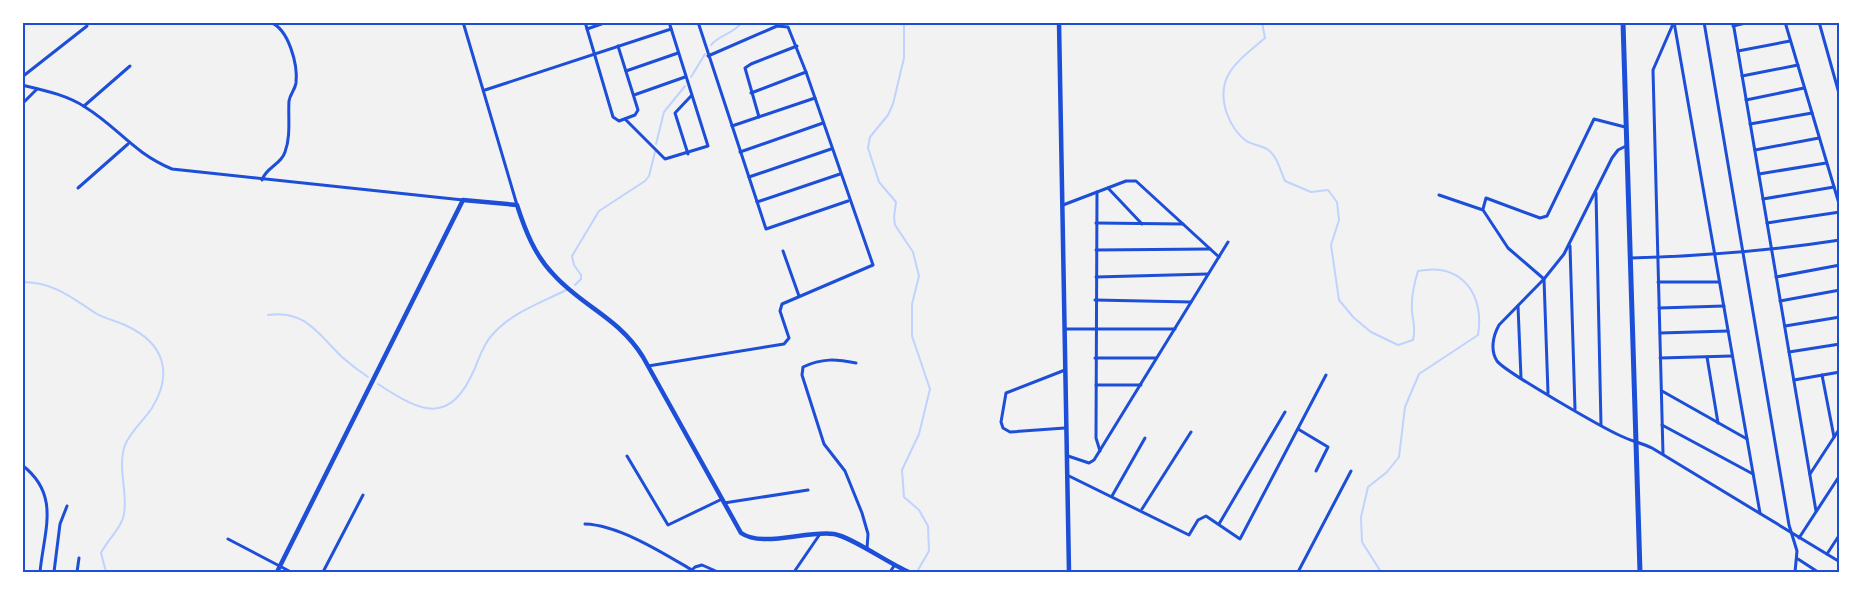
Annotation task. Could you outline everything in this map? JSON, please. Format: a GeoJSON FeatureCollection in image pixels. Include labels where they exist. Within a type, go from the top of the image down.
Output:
{"type":"FeatureCollection","features":[{"type":"Feature","properties":{"kind":"main road"},"geometry":{"type":"LineString","coordinates":[[1623,22],[1640,573]]}},
{"type":"Feature","properties":{"kind":"street"},"geometry":{"type":"LineString","coordinates":[[262,180],[266,171],[282,159],[286,151],[289,99],[296,83],[288,39],[281,27],[270,22]]}},
{"type":"Feature","properties":{"kind":"street"},"geometry":{"type":"LineString","coordinates":[[463,22],[485,90],[517,205],[535,250],[554,276],[617,324],[636,346],[736,528],[745,537],[756,539],[820,534],[837,535],[909,573]]}},
{"type":"Feature","properties":{"kind":"street"},"geometry":{"type":"LineString","coordinates":[[585,22],[614,119],[625,119],[638,112],[618,46]]}},
{"type":"Feature","properties":{"kind":"street"},"geometry":{"type":"LineString","coordinates":[[587,29],[607,22]]}},
{"type":"Feature","properties":{"kind":"street"},"geometry":{"type":"LineString","coordinates":[[625,119],[662,158],[670,159],[688,154],[706,148],[709,143],[669,22]]}},
{"type":"Feature","properties":{"kind":"street"},"geometry":{"type":"LineString","coordinates":[[698,22],[766,229],[849,201]]}},
{"type":"Feature","properties":{"kind":"street"},"geometry":{"type":"LineString","coordinates":[[1059,22],[1069,573]]}},
{"type":"Feature","properties":{"kind":"street"},"geometry":{"type":"LineString","coordinates":[[1674,22],[1760,513]]}},
{"type":"Feature","properties":{"kind":"street"},"geometry":{"type":"LineString","coordinates":[[1663,455],[1653,70],[1674,22]]}},
{"type":"Feature","properties":{"kind":"street"},"geometry":{"type":"LineString","coordinates":[[1704,22],[1791,533],[1798,560],[1795,573]]}},
{"type":"Feature","properties":{"kind":"street"},"geometry":{"type":"LineString","coordinates":[[1750,22],[1733,24],[1816,511]]}},
{"type":"Feature","properties":{"kind":"street"},"geometry":{"type":"LineString","coordinates":[[1785,22],[1839,207]]}},
{"type":"Feature","properties":{"kind":"street"},"geometry":{"type":"LineString","coordinates":[[1819,22],[1839,97]]}},
{"type":"Feature","properties":{"kind":"street"},"geometry":{"type":"LineString","coordinates":[[648,366],[784,344],[789,338],[780,306],[873,265],[797,46],[788,27],[781,24],[708,56]]}},
{"type":"Feature","properties":{"kind":"street"},"geometry":{"type":"LineString","coordinates":[[22,77],[87,26]]}},
{"type":"Feature","properties":{"kind":"street"},"geometry":{"type":"LineString","coordinates":[[485,90],[671,28]]}},
{"type":"Feature","properties":{"kind":"street"},"geometry":{"type":"LineString","coordinates":[[1738,51],[1790,40]]}},
{"type":"Feature","properties":{"kind":"street"},"geometry":{"type":"LineString","coordinates":[[759,117],[745,72],[747,66],[797,46]]}},
{"type":"Feature","properties":{"kind":"street"},"geometry":{"type":"LineString","coordinates":[[626,71],[678,53]]}},
{"type":"Feature","properties":{"kind":"street"},"geometry":{"type":"LineString","coordinates":[[1742,76],[1798,65]]}},
{"type":"Feature","properties":{"kind":"street"},"geometry":{"type":"LineString","coordinates":[[84,106],[130,66]]}},
{"type":"Feature","properties":{"kind":"street"},"geometry":{"type":"LineString","coordinates":[[751,93],[806,72]]}},
{"type":"Feature","properties":{"kind":"street"},"geometry":{"type":"LineString","coordinates":[[634,95],[686,77]]}},
{"type":"Feature","properties":{"kind":"street"},"geometry":{"type":"LineString","coordinates":[[22,85],[38,88],[84,106],[142,155],[172,169],[517,205]]}},
{"type":"Feature","properties":{"kind":"street"},"geometry":{"type":"LineString","coordinates":[[22,104],[38,88]]}},
{"type":"Feature","properties":{"kind":"street"},"geometry":{"type":"LineString","coordinates":[[1746,100],[1804,88]]}},
{"type":"Feature","properties":{"kind":"street"},"geometry":{"type":"LineString","coordinates":[[688,154],[675,113],[692,96]]}},
{"type":"Feature","properties":{"kind":"street"},"geometry":{"type":"LineString","coordinates":[[732,126],[815,98]]}},
{"type":"Feature","properties":{"kind":"street"},"geometry":{"type":"LineString","coordinates":[[1750,124],[1812,113]]}},
{"type":"Feature","properties":{"kind":"street"},"geometry":{"type":"LineString","coordinates":[[1483,210],[1486,198],[1540,218],[1547,216],[1594,119],[1625,127]]}},
{"type":"Feature","properties":{"kind":"street"},"geometry":{"type":"LineString","coordinates":[[740,152],[823,123]]}},
{"type":"Feature","properties":{"kind":"street"},"geometry":{"type":"LineString","coordinates":[[1755,150],[1819,138]]}},
{"type":"Feature","properties":{"kind":"street"},"geometry":{"type":"LineString","coordinates":[[78,188],[128,144]]}},
{"type":"Feature","properties":{"kind":"street"},"geometry":{"type":"LineString","coordinates":[[1626,146],[1615,153],[1570,243],[1544,279],[1496,331],[1493,351],[1498,362],[1620,436],[1663,455],[1839,562]]}},
{"type":"Feature","properties":{"kind":"street"},"geometry":{"type":"LineString","coordinates":[[749,177],[831,149]]}},
{"type":"Feature","properties":{"kind":"street"},"geometry":{"type":"LineString","coordinates":[[1759,174],[1827,163]]}},
{"type":"Feature","properties":{"kind":"street"},"geometry":{"type":"LineString","coordinates":[[757,202],[840,174]]}},
{"type":"Feature","properties":{"kind":"street"},"geometry":{"type":"LineString","coordinates":[[1063,206],[1133,180],[1219,257]]}},
{"type":"Feature","properties":{"kind":"street"},"geometry":{"type":"LineString","coordinates":[[1763,199],[1834,187]]}},
{"type":"Feature","properties":{"kind":"street"},"geometry":{"type":"LineString","coordinates":[[1108,188],[1142,224]]}},
{"type":"Feature","properties":{"kind":"street"},"geometry":{"type":"LineString","coordinates":[[1596,189],[1601,425]]}},
{"type":"Feature","properties":{"kind":"street"},"geometry":{"type":"LineString","coordinates":[[1097,192],[1095,358],[1096,438],[1100,451]]}},
{"type":"Feature","properties":{"kind":"street"},"geometry":{"type":"LineString","coordinates":[[1439,195],[1483,210],[1508,248],[1544,279],[1548,393]]}},
{"type":"Feature","properties":{"kind":"street"},"geometry":{"type":"LineString","coordinates":[[278,570],[463,200]]}},
{"type":"Feature","properties":{"kind":"street"},"geometry":{"type":"LineString","coordinates":[[1767,223],[1839,212]]}},
{"type":"Feature","properties":{"kind":"street"},"geometry":{"type":"LineString","coordinates":[[1096,223],[1183,224]]}},
{"type":"Feature","properties":{"kind":"street"},"geometry":{"type":"LineString","coordinates":[[1629,258],[1743,254],[1839,240]]}},
{"type":"Feature","properties":{"kind":"street"},"geometry":{"type":"LineString","coordinates":[[1066,456],[1089,463],[1100,451],[1228,242]]}},
{"type":"Feature","properties":{"kind":"street"},"geometry":{"type":"LineString","coordinates":[[1570,243],[1575,409]]}},
{"type":"Feature","properties":{"kind":"street"},"geometry":{"type":"LineString","coordinates":[[1096,250],[1210,249]]}},
{"type":"Feature","properties":{"kind":"street"},"geometry":{"type":"LineString","coordinates":[[783,251],[800,296]]}},
{"type":"Feature","properties":{"kind":"street"},"geometry":{"type":"LineString","coordinates":[[1776,277],[1839,265]]}},
{"type":"Feature","properties":{"kind":"street"},"geometry":{"type":"LineString","coordinates":[[1095,277],[1208,274]]}},
{"type":"Feature","properties":{"kind":"street"},"geometry":{"type":"LineString","coordinates":[[1658,282],[1719,282]]}},
{"type":"Feature","properties":{"kind":"street"},"geometry":{"type":"LineString","coordinates":[[1780,301],[1839,290]]}},
{"type":"Feature","properties":{"kind":"street"},"geometry":{"type":"LineString","coordinates":[[1095,300],[1191,302]]}},
{"type":"Feature","properties":{"kind":"street"},"geometry":{"type":"LineString","coordinates":[[1518,306],[1521,378]]}},
{"type":"Feature","properties":{"kind":"street"},"geometry":{"type":"LineString","coordinates":[[1659,308],[1724,306]]}},
{"type":"Feature","properties":{"kind":"street"},"geometry":{"type":"LineString","coordinates":[[1785,326],[1839,317]]}},
{"type":"Feature","properties":{"kind":"street"},"geometry":{"type":"LineString","coordinates":[[1064,329],[1175,329]]}},
{"type":"Feature","properties":{"kind":"street"},"geometry":{"type":"LineString","coordinates":[[1660,333],[1728,331]]}},
{"type":"Feature","properties":{"kind":"street"},"geometry":{"type":"LineString","coordinates":[[1789,352],[1839,344]]}},
{"type":"Feature","properties":{"kind":"street"},"geometry":{"type":"LineString","coordinates":[[1660,358],[1732,356]]}},
{"type":"Feature","properties":{"kind":"street"},"geometry":{"type":"LineString","coordinates":[[1707,357],[1718,423]]}},
{"type":"Feature","properties":{"kind":"street"},"geometry":{"type":"LineString","coordinates":[[856,363],[832,358],[813,362],[803,367],[802,375],[824,444],[845,471],[862,513],[868,534],[867,551]]}},
{"type":"Feature","properties":{"kind":"street"},"geometry":{"type":"LineString","coordinates":[[1095,358],[1157,358]]}},
{"type":"Feature","properties":{"kind":"street"},"geometry":{"type":"LineString","coordinates":[[1065,370],[1010,389],[1003,398],[1001,422],[1010,432],[1066,428]]}},
{"type":"Feature","properties":{"kind":"street"},"geometry":{"type":"LineString","coordinates":[[1794,380],[1839,372]]}},
{"type":"Feature","properties":{"kind":"street"},"geometry":{"type":"LineString","coordinates":[[1066,475],[1142,510],[1189,535],[1203,516],[1240,539],[1326,375]]}},
{"type":"Feature","properties":{"kind":"street"},"geometry":{"type":"LineString","coordinates":[[1822,375],[1834,437]]}},
{"type":"Feature","properties":{"kind":"street"},"geometry":{"type":"LineString","coordinates":[[1096,385],[1141,385]]}},
{"type":"Feature","properties":{"kind":"street"},"geometry":{"type":"LineString","coordinates":[[1661,391],[1747,439]]}},
{"type":"Feature","properties":{"kind":"street"},"geometry":{"type":"LineString","coordinates":[[1219,524],[1285,412]]}},
{"type":"Feature","properties":{"kind":"street"},"geometry":{"type":"LineString","coordinates":[[1662,425],[1753,474]]}},
{"type":"Feature","properties":{"kind":"street"},"geometry":{"type":"LineString","coordinates":[[1810,474],[1839,428]]}},
{"type":"Feature","properties":{"kind":"street"},"geometry":{"type":"LineString","coordinates":[[1298,429],[1328,447],[1316,471]]}},
{"type":"Feature","properties":{"kind":"street"},"geometry":{"type":"LineString","coordinates":[[1142,510],[1191,432]]}},
{"type":"Feature","properties":{"kind":"street"},"geometry":{"type":"LineString","coordinates":[[1112,496],[1145,438]]}},
{"type":"Feature","properties":{"kind":"street"},"geometry":{"type":"LineString","coordinates":[[627,456],[668,525],[721,501],[808,490]]}},
{"type":"Feature","properties":{"kind":"street"},"geometry":{"type":"LineString","coordinates":[[22,465],[38,479],[46,493],[40,573]]}},
{"type":"Feature","properties":{"kind":"street"},"geometry":{"type":"LineString","coordinates":[[1298,573],[1351,471]]}},
{"type":"Feature","properties":{"kind":"street"},"geometry":{"type":"LineString","coordinates":[[1799,538],[1839,475]]}},
{"type":"Feature","properties":{"kind":"street"},"geometry":{"type":"LineString","coordinates":[[323,573],[363,495]]}},
{"type":"Feature","properties":{"kind":"street"},"geometry":{"type":"LineString","coordinates":[[54,573],[62,516],[67,506]]}},
{"type":"Feature","properties":{"kind":"street"},"geometry":{"type":"LineString","coordinates":[[585,524],[599,526],[646,544],[691,571],[702,565],[718,573]]}},
{"type":"Feature","properties":{"kind":"street"},"geometry":{"type":"LineString","coordinates":[[794,573],[820,534]]}},
{"type":"Feature","properties":{"kind":"street"},"geometry":{"type":"LineString","coordinates":[[1827,554],[1839,534]]}},
{"type":"Feature","properties":{"kind":"street"},"geometry":{"type":"LineString","coordinates":[[228,539],[278,570],[291,573]]}},
{"type":"Feature","properties":{"kind":"street"},"geometry":{"type":"LineString","coordinates":[[77,573],[79,558]]}},
{"type":"Feature","properties":{"kind":"street"},"geometry":{"type":"LineString","coordinates":[[1798,560],[1818,573]]}},
{"type":"Feature","properties":{"kind":"street"},"geometry":{"type":"LineString","coordinates":[[890,573],[894,566]]}},
{"type":"Feature","properties":{"kind":"waterway"},"geometry":{"type":"LineString","coordinates":[[711,45],[742,22]]}},
{"type":"Feature","properties":{"kind":"waterway"},"geometry":{"type":"LineString","coordinates":[[904,22],[904,58],[893,104],[888,115],[870,137],[868,148],[879,182],[896,202],[895,225],[913,252],[919,276],[912,304],[912,336],[930,389],[919,434],[902,470],[904,497],[919,510],[928,526],[929,551],[918,570]]}},
{"type":"Feature","properties":{"kind":"waterway"},"geometry":{"type":"LineString","coordinates":[[1262,22],[1265,38],[1238,62],[1226,79],[1224,101],[1227,114],[1234,128],[1247,142],[1270,152],[1276,159],[1285,181],[1311,192],[1328,190],[1337,202],[1339,220],[1331,245],[1339,300],[1354,318],[1371,332],[1398,345],[1413,340],[1412,301],[1418,271],[1447,272],[1458,277],[1474,295],[1478,307],[1478,335],[1419,374],[1405,407],[1399,457],[1387,472],[1368,487],[1361,517],[1362,542],[1381,572]]}},
{"type":"Feature","properties":{"kind":"waterway"},"geometry":{"type":"LineString","coordinates":[[691,77],[705,54]]}},
{"type":"Feature","properties":{"kind":"waterway"},"geometry":{"type":"LineString","coordinates":[[656,144],[664,112],[685,86]]}},
{"type":"Feature","properties":{"kind":"waterway"},"geometry":{"type":"LineString","coordinates":[[575,285],[581,279],[581,275],[574,265],[572,256],[599,211],[645,181],[649,176],[655,152]]}},
{"type":"Feature","properties":{"kind":"waterway"},"geometry":{"type":"LineString","coordinates":[[22,282],[53,288],[97,314],[127,326],[149,341],[157,350],[161,360],[163,371],[159,395],[125,445],[122,462],[124,514],[101,553],[106,572]]}},
{"type":"Feature","properties":{"kind":"waterway"},"geometry":{"type":"LineString","coordinates":[[378,384],[421,407],[434,409],[445,406],[455,399],[465,387],[486,343],[500,327],[526,309],[566,290]]}},
{"type":"Feature","properties":{"kind":"waterway"},"geometry":{"type":"LineString","coordinates":[[268,315],[281,314],[302,320],[318,332],[345,360],[368,377]]}}]}
